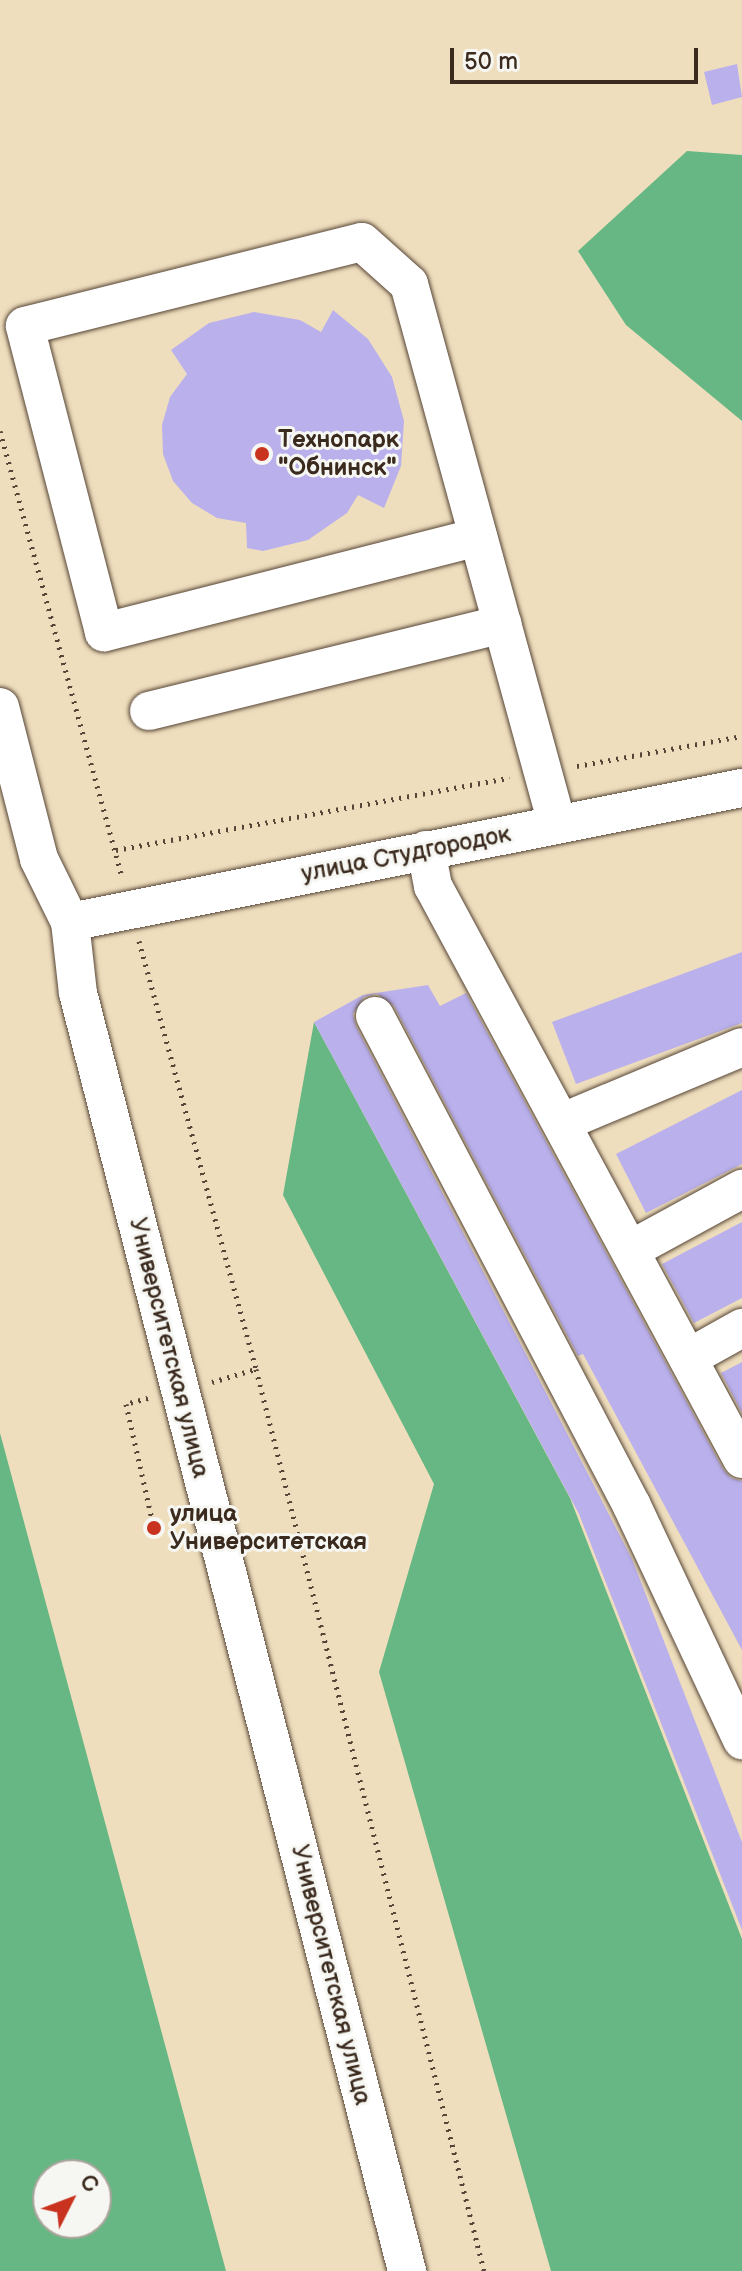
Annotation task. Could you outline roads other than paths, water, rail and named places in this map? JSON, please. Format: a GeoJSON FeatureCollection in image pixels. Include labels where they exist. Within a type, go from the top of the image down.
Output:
{"type":"FeatureCollection","features":[{"type":"Feature","properties":{"kind":"street"},"geometry":{"type":"LineString","coordinates":[[478,537],[104,632],[12,326],[362,242],[409,284],[557,824]]}},
{"type":"Feature","properties":{"kind":"street"},"geometry":{"type":"LineString","coordinates":[[149,711],[502,624]]}},
{"type":"Feature","properties":{"kind":"street","name":"Университетская улица"},"geometry":{"type":"LineString","coordinates":[[0,707],[39,859],[70,922],[78,993],[407,2271]]}},
{"type":"Feature","properties":{"kind":"street","name":"улица Студгородок"},"geometry":{"type":"LineString","coordinates":[[70,922],[742,788]]}},
{"type":"Feature","properties":{"kind":"street"},"geometry":{"type":"LineString","coordinates":[[426,850],[433,886],[563,1122],[742,1459]]}},
{"type":"Feature","properties":{"kind":"street"},"geometry":{"type":"LineString","coordinates":[[375,1016],[632,1506],[742,1740]]}},
{"type":"Feature","properties":{"kind":"street"},"geometry":{"type":"LineString","coordinates":[[563,1122],[742,1047]]}},
{"type":"Feature","properties":{"kind":"street"},"geometry":{"type":"LineString","coordinates":[[630,1250],[742,1189]]}},
{"type":"Feature","properties":{"kind":"street"},"geometry":{"type":"LineString","coordinates":[[688,1358],[742,1328]]}},
{"type":"Feature","properties":{"kind":"place","name":"Технопарк \"Обнинск\""},"geometry":{"type":"Point","coordinates":[262,454]}},
{"type":"Feature","properties":{"kind":"place","name":"улица Университетская"},"geometry":{"type":"Point","coordinates":[154,1528]}}]}
